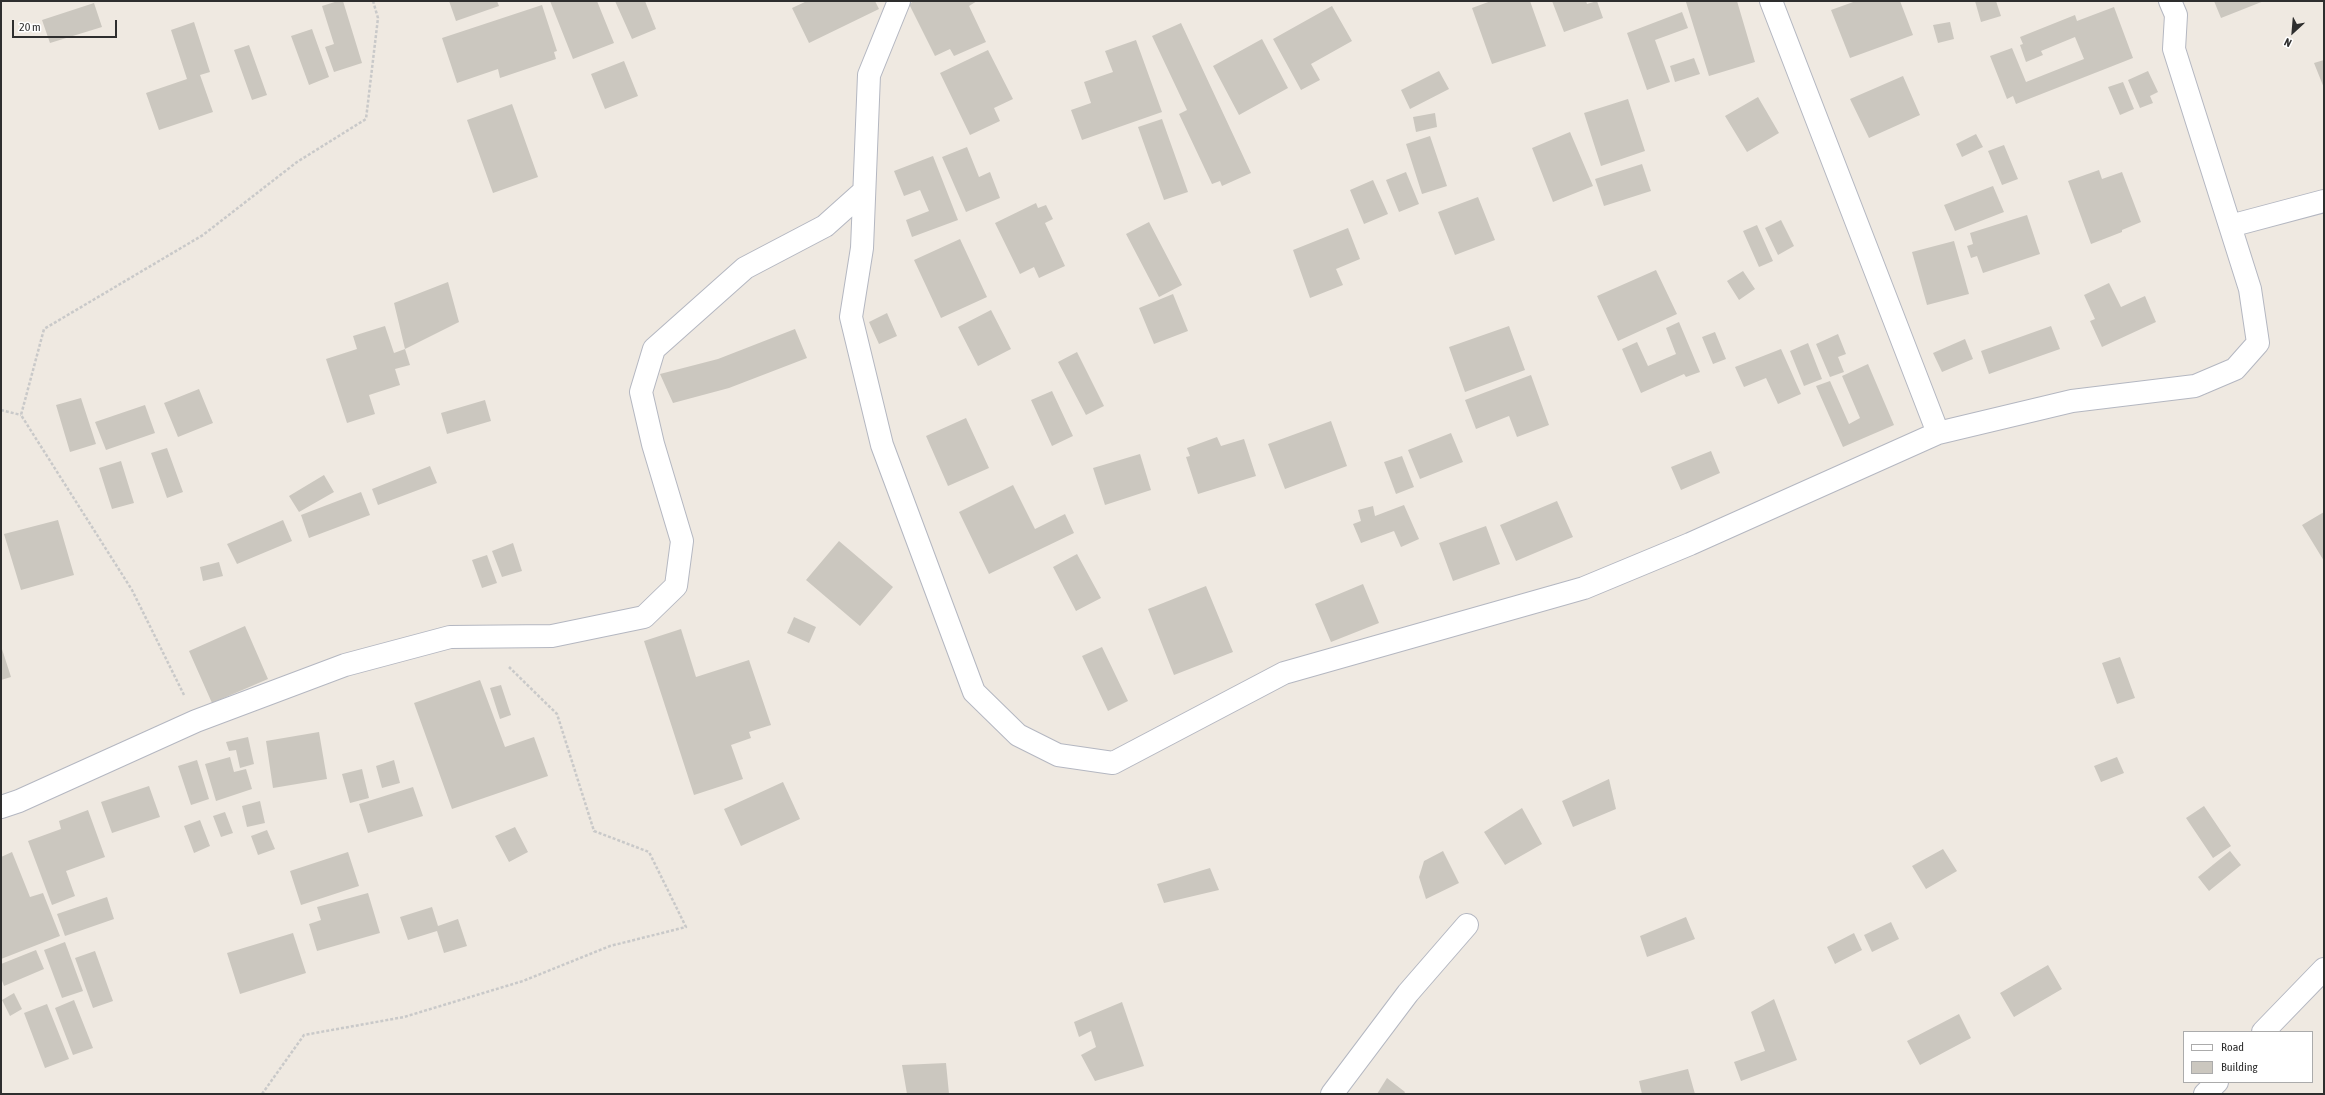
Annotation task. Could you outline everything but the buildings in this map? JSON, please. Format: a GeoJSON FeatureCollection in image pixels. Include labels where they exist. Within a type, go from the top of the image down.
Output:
{"type":"FeatureCollection","features":[{"type":"Feature","properties":{"kind":"street"},"geometry":{"type":"LineString","coordinates":[[899,1],[869,75],[862,192],[862,248],[851,317],[882,445],[974,692],[1018,735],[1058,754],[1113,763],[1284,673],[1584,588],[1697,540],[1938,433],[2072,401],[2195,386],[2235,369],[2258,343],[2250,289],[2174,49],[2176,15],[2170,1]]}},
{"type":"Feature","properties":{"kind":"street"},"geometry":{"type":"LineString","coordinates":[[1771,1],[1938,433]]}},
{"type":"Feature","properties":{"kind":"street"},"geometry":{"type":"LineString","coordinates":[[1,807],[18,801],[196,721],[345,665],[450,637],[552,636],[644,617],[676,586],[682,541],[653,444],[641,392],[654,349],[745,268],[825,226],[862,192]]}},
{"type":"Feature","properties":{"kind":"street"},"geometry":{"type":"LineString","coordinates":[[2230,226],[2324,201]]}},
{"type":"Feature","properties":{"kind":"street"},"geometry":{"type":"LineString","coordinates":[[1332,1094],[1408,993],[1467,925]]}},
{"type":"Feature","properties":{"kind":"street"},"geometry":{"type":"LineString","coordinates":[[2264,1031],[2324,969]]}},
{"type":"Feature","properties":{"kind":"street"},"geometry":{"type":"LineString","coordinates":[[2205,1094],[2215,1083]]}},
{"type":"Feature","properties":{"kind":"path"},"geometry":{"type":"LineString","coordinates":[[21,415],[44,329],[203,235],[297,162],[366,119],[378,18],[373,1]]}},
{"type":"Feature","properties":{"kind":"path"},"geometry":{"type":"LineString","coordinates":[[1,410],[21,415],[132,590],[196,721]]}},
{"type":"Feature","properties":{"kind":"path"},"geometry":{"type":"LineString","coordinates":[[262,1094],[304,1035],[404,1017],[522,981],[610,946],[686,927],[649,852],[594,831],[556,714],[479,636]]}}]}
